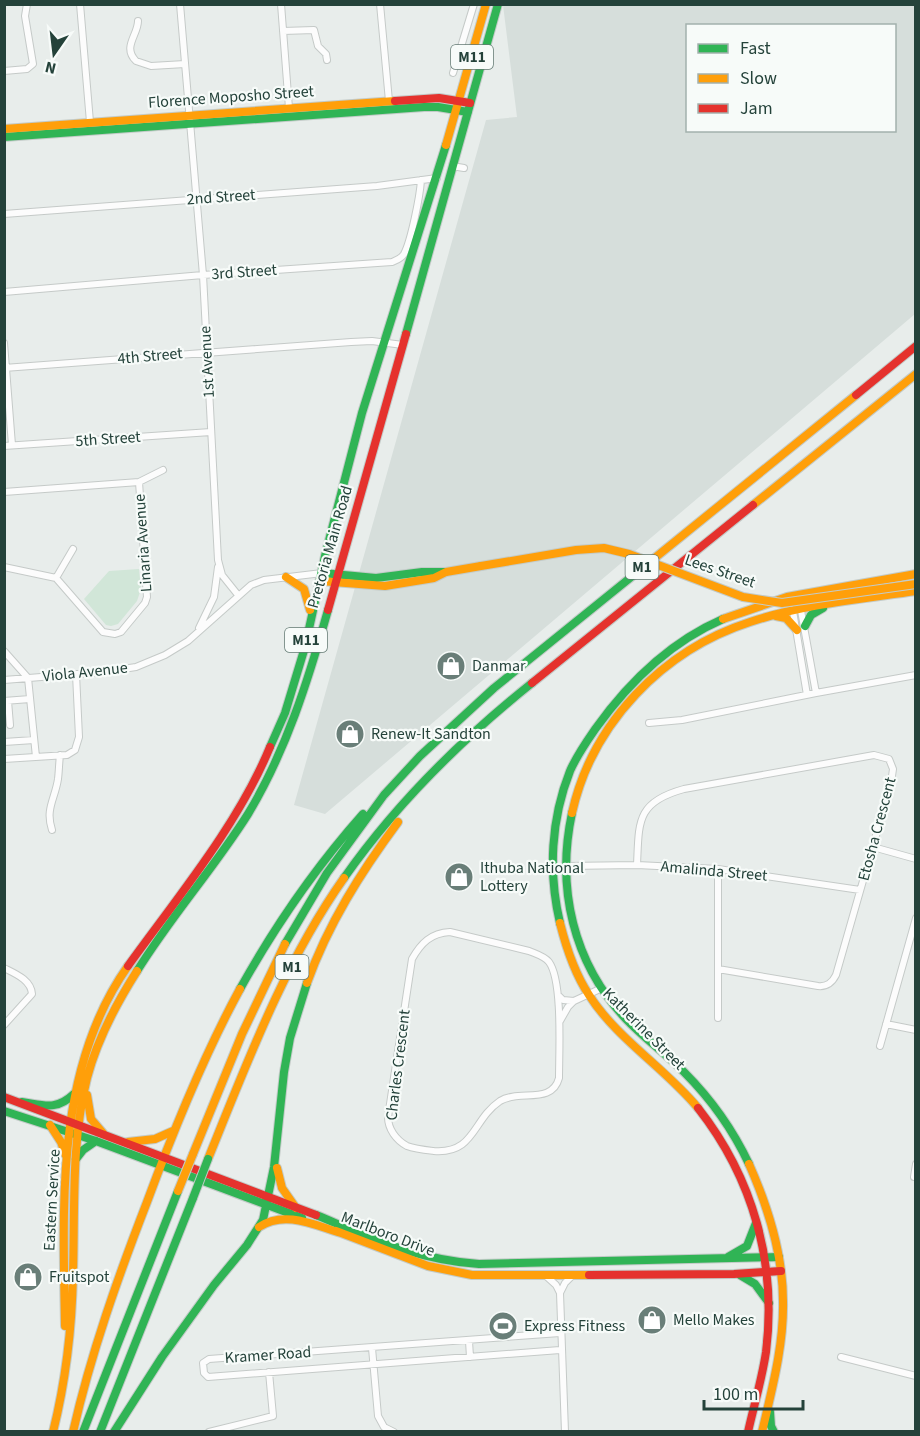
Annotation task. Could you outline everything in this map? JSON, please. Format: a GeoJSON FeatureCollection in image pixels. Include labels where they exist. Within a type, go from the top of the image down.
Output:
{"type":"FeatureCollection","features":[{"type":"Feature","properties":{"kind":"main road","name":"Pretoria Main Road"},"geometry":{"type":"LineString","coordinates":[[76,1123],[74,1094],[96,1025],[120,978],[232,818],[261,767],[288,705],[362,412],[437,178],[486,4]]}},
{"type":"Feature","properties":{"kind":"main road","name":"Pretoria Main Road"},"geometry":{"type":"LineString","coordinates":[[76,1123],[94,1057],[110,1018],[131,978],[242,823],[280,754],[301,701],[498,4]]}},
{"type":"Feature","properties":{"kind":"main road","name":"Florence Moposho Street"},"geometry":{"type":"LineString","coordinates":[[4,137],[189,120],[289,108],[389,101],[439,98],[458,106]]}},
{"type":"Feature","properties":{"kind":"main road"},"geometry":{"type":"LineString","coordinates":[[458,106],[470,103]]}},
{"type":"Feature","properties":{"kind":"main road","name":"Florence Moposho Street"},"geometry":{"type":"LineString","coordinates":[[4,129],[90,122],[189,120],[458,106]]}},
{"type":"Feature","properties":{"kind":"main road"},"geometry":{"type":"LineString","coordinates":[[458,106],[468,112]]}},
{"type":"Feature","properties":{"kind":"main road","name":"M1"},"geometry":{"type":"LineString","coordinates":[[83,1431],[242,1034],[289,935],[327,873],[379,801],[420,756],[494,688],[915,346]]}},
{"type":"Feature","properties":{"kind":"main road","name":"M1"},"geometry":{"type":"LineString","coordinates":[[100,1431],[264,1022],[320,915],[360,855],[439,765],[498,710],[915,374]]}},
{"type":"Feature","properties":{"kind":"main road","name":"Lees Street"},"geometry":{"type":"LineString","coordinates":[[321,577],[385,586],[434,578],[446,572],[481,566],[576,550],[604,549],[629,554],[743,597],[782,603],[915,584]]}},
{"type":"Feature","properties":{"kind":"main road","name":"Katherine Street"},"geometry":{"type":"LineString","coordinates":[[748,1431],[762,1375],[769,1330],[767,1272],[757,1221],[737,1170],[712,1125],[675,1082],[630,1041],[589,995],[568,950],[559,921],[552,870],[557,810],[572,768],[595,729],[651,663],[688,637],[738,613],[792,597],[915,574]]}},
{"type":"Feature","properties":{"kind":"main road"},"geometry":{"type":"LineString","coordinates":[[286,577],[305,588],[311,618]]}},
{"type":"Feature","properties":{"kind":"main road","name":"Katherine Street"},"geometry":{"type":"LineString","coordinates":[[762,1431],[778,1362],[782,1325],[779,1257],[761,1195],[751,1167],[732,1133],[713,1106],[690,1079],[630,1023],[588,966],[573,925],[566,888],[567,836],[577,790],[592,755],[616,716],[646,683],[702,642],[741,625],[798,610],[915,591]]}},
{"type":"Feature","properties":{"kind":"main road"},"geometry":{"type":"LineString","coordinates":[[774,616],[786,618],[801,628],[813,613],[834,604]]}},
{"type":"Feature","properties":{"kind":"main road"},"geometry":{"type":"LineString","coordinates":[[114,1431],[156,1365],[262,1220],[276,1159],[286,1060],[305,989],[348,896],[365,866],[407,809],[411,796]]}},
{"type":"Feature","properties":{"kind":"main road"},"geometry":{"type":"LineString","coordinates":[[73,1431],[106,1314],[162,1160],[224,1021],[273,934],[334,846],[364,812],[379,801]]}},
{"type":"Feature","properties":{"kind":"main road"},"geometry":{"type":"LineString","coordinates":[[85,1087],[89,1115],[103,1133]]}},
{"type":"Feature","properties":{"kind":"main road"},"geometry":{"type":"LineString","coordinates":[[22,1102],[57,1106],[66,1103],[74,1094]]}},
{"type":"Feature","properties":{"kind":"main road","name":"Marlboro Drive"},"geometry":{"type":"LineString","coordinates":[[4,1097],[128,1142],[162,1160]]}},
{"type":"Feature","properties":{"kind":"main road","name":"Marlboro Drive"},"geometry":{"type":"LineString","coordinates":[[4,1111],[162,1160],[268,1200],[340,1233],[441,1270],[472,1275],[734,1274],[781,1271]]}},
{"type":"Feature","properties":{"kind":"main road","name":"Eastern Service"},"geometry":{"type":"LineString","coordinates":[[54,1431],[65,1385],[68,1352],[63,1219],[76,1123]]}},
{"type":"Feature","properties":{"kind":"main road"},"geometry":{"type":"LineString","coordinates":[[50,1125],[71,1162],[96,1141]]}},
{"type":"Feature","properties":{"kind":"main road"},"geometry":{"type":"LineString","coordinates":[[128,1142],[155,1139],[173,1131]]}},
{"type":"Feature","properties":{"kind":"main road"},"geometry":{"type":"LineString","coordinates":[[276,1159],[282,1188],[296,1208]]}},
{"type":"Feature","properties":{"kind":"main road","name":"Marlboro Drive"},"geometry":{"type":"LineString","coordinates":[[268,1200],[296,1208],[407,1252],[449,1262],[479,1264],[779,1257]]}},
{"type":"Feature","properties":{"kind":"main road"},"geometry":{"type":"LineString","coordinates":[[256,1229],[272,1219],[286,1217],[340,1233]]}},
{"type":"Feature","properties":{"kind":"main road"},"geometry":{"type":"LineString","coordinates":[[725,1258],[747,1246],[757,1221]]}},
{"type":"Feature","properties":{"kind":"main road"},"geometry":{"type":"LineString","coordinates":[[734,1274],[749,1279],[769,1303]]}},
{"type":"Feature","properties":{"kind":"main road"},"geometry":{"type":"LineString","coordinates":[[770,1400],[770,1420],[774,1431]]}},
{"type":"Feature","properties":{"kind":"street"},"geometry":{"type":"LineString","coordinates":[[4,71],[27,69],[33,64],[26,19],[27,4]]}},
{"type":"Feature","properties":{"kind":"street"},"geometry":{"type":"LineString","coordinates":[[80,4],[90,122]]}},
{"type":"Feature","properties":{"kind":"street","name":"1st Avenue"},"geometry":{"type":"LineString","coordinates":[[180,4],[203,275],[218,560],[222,575],[238,595]]}},
{"type":"Feature","properties":{"kind":"street"},"geometry":{"type":"LineString","coordinates":[[281,4],[289,108]]}},
{"type":"Feature","properties":{"kind":"street"},"geometry":{"type":"LineString","coordinates":[[381,4],[389,101]]}},
{"type":"Feature","properties":{"kind":"street"},"geometry":{"type":"LineString","coordinates":[[453,73],[474,4]]}},
{"type":"Feature","properties":{"kind":"street"},"geometry":{"type":"LineString","coordinates":[[138,21],[137,30],[131,38],[130,51],[136,61],[152,66],[185,64]]}},
{"type":"Feature","properties":{"kind":"street"},"geometry":{"type":"LineString","coordinates":[[283,31],[314,30],[318,46],[326,54],[327,60]]}},
{"type":"Feature","properties":{"kind":"street"},"geometry":{"type":"LineString","coordinates":[[452,166],[464,168]]}},
{"type":"Feature","properties":{"kind":"street","name":"2nd Street"},"geometry":{"type":"LineString","coordinates":[[4,214],[376,186],[437,178]]}},
{"type":"Feature","properties":{"kind":"street","name":"3rd Street"},"geometry":{"type":"LineString","coordinates":[[4,292],[203,275],[387,263],[398,260],[405,252],[422,180]]}},
{"type":"Feature","properties":{"kind":"street","name":"4th Street"},"geometry":{"type":"LineString","coordinates":[[5,368],[351,342],[386,342],[403,345]]}},
{"type":"Feature","properties":{"kind":"street"},"geometry":{"type":"LineString","coordinates":[[4,343],[8,446]]}},
{"type":"Feature","properties":{"kind":"street","name":"5th Street"},"geometry":{"type":"LineString","coordinates":[[8,446],[211,432]]}},
{"type":"Feature","properties":{"kind":"street"},"geometry":{"type":"LineString","coordinates":[[4,492],[139,482],[164,470]]}},
{"type":"Feature","properties":{"kind":"street","name":"Linaria Avenue"},"geometry":{"type":"LineString","coordinates":[[56,578],[102,632],[108,634],[121,632],[145,603],[148,592],[139,482]]}},
{"type":"Feature","properties":{"kind":"street"},"geometry":{"type":"LineString","coordinates":[[4,567],[56,578],[73,549]]}},
{"type":"Feature","properties":{"kind":"street","name":"Viola Avenue"},"geometry":{"type":"LineString","coordinates":[[194,636],[207,615],[214,597],[218,560]]}},
{"type":"Feature","properties":{"kind":"street","name":"Viola Avenue"},"geometry":{"type":"LineString","coordinates":[[4,680],[136,667],[165,655],[194,636],[238,595],[258,582],[310,575],[321,577]]}},
{"type":"Feature","properties":{"kind":"street"},"geometry":{"type":"LineString","coordinates":[[792,597],[798,610],[816,693]]}},
{"type":"Feature","properties":{"kind":"street"},"geometry":{"type":"LineString","coordinates":[[801,628],[807,695]]}},
{"type":"Feature","properties":{"kind":"street"},"geometry":{"type":"LineString","coordinates":[[4,651],[28,678],[36,757]]}},
{"type":"Feature","properties":{"kind":"street"},"geometry":{"type":"LineString","coordinates":[[4,759],[72,753],[79,742],[76,674]]}},
{"type":"Feature","properties":{"kind":"street"},"geometry":{"type":"LineString","coordinates":[[649,723],[682,720],[915,675]]}},
{"type":"Feature","properties":{"kind":"street"},"geometry":{"type":"LineString","coordinates":[[10,725],[6,701],[30,699]]}},
{"type":"Feature","properties":{"kind":"street"},"geometry":{"type":"LineString","coordinates":[[4,741],[34,740]]}},
{"type":"Feature","properties":{"kind":"street"},"geometry":{"type":"LineString","coordinates":[[52,830],[49,811],[58,781],[60,755]]}},
{"type":"Feature","properties":{"kind":"street","name":"Etosha Crescent"},"geometry":{"type":"LineString","coordinates":[[637,865],[638,834],[642,819],[651,804],[663,796],[684,789],[879,755],[889,759],[893,769],[873,848],[836,975],[828,985],[818,986],[718,969]]}},
{"type":"Feature","properties":{"kind":"street"},"geometry":{"type":"LineString","coordinates":[[873,848],[915,859]]}},
{"type":"Feature","properties":{"kind":"street","name":"Amalinda Street"},"geometry":{"type":"LineString","coordinates":[[552,870],[566,866],[637,865],[718,869],[860,890]]}},
{"type":"Feature","properties":{"kind":"street"},"geometry":{"type":"LineString","coordinates":[[718,869],[718,1018]]}},
{"type":"Feature","properties":{"kind":"street"},"geometry":{"type":"LineString","coordinates":[[880,1046],[915,918]]}},
{"type":"Feature","properties":{"kind":"street","name":"Charles Crescent"},"geometry":{"type":"LineString","coordinates":[[456,933],[541,956],[554,971],[557,991],[559,1078],[553,1091],[543,1094],[518,1095],[501,1100],[466,1142],[451,1151],[425,1150],[409,1146],[399,1140],[390,1129],[388,1112],[412,959],[425,941],[438,934],[456,933]]}},
{"type":"Feature","properties":{"kind":"street"},"geometry":{"type":"LineString","coordinates":[[4,968],[25,980],[31,986],[32,994],[4,1025]]}},
{"type":"Feature","properties":{"kind":"street"},"geometry":{"type":"LineString","coordinates":[[559,1024],[574,1001],[602,988]]}},
{"type":"Feature","properties":{"kind":"street"},"geometry":{"type":"LineString","coordinates":[[557,991],[563,1000],[574,1001]]}},
{"type":"Feature","properties":{"kind":"street"},"geometry":{"type":"LineString","coordinates":[[886,1024],[915,1030]]}},
{"type":"Feature","properties":{"kind":"street"},"geometry":{"type":"LineString","coordinates":[[914,1177],[915,1164]]}},
{"type":"Feature","properties":{"kind":"street"},"geometry":{"type":"LineString","coordinates":[[565,1431],[560,1350],[560,1293],[564,1283],[574,1274]]}},
{"type":"Feature","properties":{"kind":"street"},"geometry":{"type":"LineString","coordinates":[[544,1275],[556,1285],[560,1293]]}},
{"type":"Feature","properties":{"kind":"street","name":"Kramer Road"},"geometry":{"type":"LineString","coordinates":[[560,1333],[209,1359],[203,1363],[204,1373],[208,1377],[560,1350]]}},
{"type":"Feature","properties":{"kind":"street"},"geometry":{"type":"LineString","coordinates":[[469,1341],[471,1357]]}},
{"type":"Feature","properties":{"kind":"street"},"geometry":{"type":"LineString","coordinates":[[372,1348],[380,1421],[386,1429],[394,1431]]}},
{"type":"Feature","properties":{"kind":"street"},"geometry":{"type":"LineString","coordinates":[[841,1357],[915,1376]]}},
{"type":"Feature","properties":{"kind":"street"},"geometry":{"type":"LineString","coordinates":[[209,1431],[273,1416],[269,1372]]}},
{"type":"Feature","properties":{"kind":"shaded area"},"geometry":{"type":"Polygon","coordinates":[[[503,5],[915,5],[915,314],[325,814],[294,805],[486,120],[517,117],[503,5]]]}},
{"type":"Feature","properties":{"kind":"green space"},"geometry":{"type":"Polygon","coordinates":[[[139,569],[141,589],[137,601],[118,624],[106,625],[84,599],[109,571],[139,569]]]}},
{"type":"Feature","properties":{"kind":"traffic: fast"},"geometry":{"type":"LineString","coordinates":[[406,334],[498,4]]}},
{"type":"Feature","properties":{"kind":"traffic: fast"},"geometry":{"type":"LineString","coordinates":[[4,137],[424,107],[468,112]]}},
{"type":"Feature","properties":{"kind":"traffic: fast"},"geometry":{"type":"LineString","coordinates":[[270,747],[285,713],[305,647],[325,556],[362,413],[446,145]]}},
{"type":"Feature","properties":{"kind":"traffic: fast"},"geometry":{"type":"LineString","coordinates":[[285,944],[327,873],[384,795],[420,756],[494,688],[651,561]]}},
{"type":"Feature","properties":{"kind":"traffic: fast"},"geometry":{"type":"LineString","coordinates":[[322,573],[376,578],[422,572],[445,572]]}},
{"type":"Feature","properties":{"kind":"traffic: fast"},"geometry":{"type":"LineString","coordinates":[[805,626],[811,615],[823,608]]}},
{"type":"Feature","properties":{"kind":"traffic: fast"},"geometry":{"type":"LineString","coordinates":[[137,971],[235,834],[262,790],[295,715],[328,610]]}},
{"type":"Feature","properties":{"kind":"traffic: fast"},"geometry":{"type":"LineString","coordinates":[[560,923],[554,884],[553,846],[564,789],[576,759],[609,711],[637,679],[685,639],[723,619]]}},
{"type":"Feature","properties":{"kind":"traffic: fast"},"geometry":{"type":"LineString","coordinates":[[344,878],[385,824],[431,774],[480,727],[532,683]]}},
{"type":"Feature","properties":{"kind":"traffic: fast"},"geometry":{"type":"LineString","coordinates":[[572,813],[566,869],[568,896],[581,949],[593,974],[626,1019],[694,1082],[720,1115],[749,1164]]}},
{"type":"Feature","properties":{"kind":"traffic: fast"},"geometry":{"type":"LineString","coordinates":[[240,989],[297,898],[328,855],[363,814]]}},
{"type":"Feature","properties":{"kind":"traffic: fast"},"geometry":{"type":"LineString","coordinates":[[114,1432],[162,1357],[214,1285],[247,1245],[263,1220],[274,1167],[290,1038],[307,983]]}},
{"type":"Feature","properties":{"kind":"traffic: fast"},"geometry":{"type":"LineString","coordinates":[[22,1102],[55,1105],[74,1094]]}},
{"type":"Feature","properties":{"kind":"traffic: fast"},"geometry":{"type":"LineString","coordinates":[[4,1111],[96,1141],[302,1218]]}},
{"type":"Feature","properties":{"kind":"traffic: fast"},"geometry":{"type":"LineString","coordinates":[[76,1159],[83,1150],[96,1141]]}},
{"type":"Feature","properties":{"kind":"traffic: fast"},"geometry":{"type":"LineString","coordinates":[[193,1198],[208,1159]]}},
{"type":"Feature","properties":{"kind":"traffic: fast"},"geometry":{"type":"LineString","coordinates":[[83,1432],[178,1191]]}},
{"type":"Feature","properties":{"kind":"traffic: fast"},"geometry":{"type":"LineString","coordinates":[[100,1432],[193,1198]]}},
{"type":"Feature","properties":{"kind":"traffic: fast"},"geometry":{"type":"LineString","coordinates":[[316,1215],[395,1247],[456,1262],[479,1264],[779,1257]]}},
{"type":"Feature","properties":{"kind":"traffic: fast"},"geometry":{"type":"LineString","coordinates":[[728,1257],[747,1246],[756,1223]]}},
{"type":"Feature","properties":{"kind":"traffic: fast"},"geometry":{"type":"LineString","coordinates":[[740,1275],[755,1284],[769,1303]]}},
{"type":"Feature","properties":{"kind":"traffic: fast"},"geometry":{"type":"LineString","coordinates":[[770,1412],[774,1432]]}},
{"type":"Feature","properties":{"kind":"traffic: slow"},"geometry":{"type":"LineString","coordinates":[[446,145],[486,4]]}},
{"type":"Feature","properties":{"kind":"traffic: slow"},"geometry":{"type":"LineString","coordinates":[[4,129],[395,101]]}},
{"type":"Feature","properties":{"kind":"traffic: slow"},"geometry":{"type":"LineString","coordinates":[[753,505],[916,374]]}},
{"type":"Feature","properties":{"kind":"traffic: slow"},"geometry":{"type":"LineString","coordinates":[[651,561],[856,395]]}},
{"type":"Feature","properties":{"kind":"traffic: slow"},"geometry":{"type":"LineString","coordinates":[[481,566],[576,550],[604,548],[629,554],[743,597],[782,603],[916,584]]}},
{"type":"Feature","properties":{"kind":"traffic: slow"},"geometry":{"type":"LineString","coordinates":[[320,581],[385,586],[434,578],[446,572],[481,566]]}},
{"type":"Feature","properties":{"kind":"traffic: slow"},"geometry":{"type":"LineString","coordinates":[[723,619],[787,597],[916,574]]}},
{"type":"Feature","properties":{"kind":"traffic: slow"},"geometry":{"type":"LineString","coordinates":[[286,577],[304,589],[310,610]]}},
{"type":"Feature","properties":{"kind":"traffic: slow"},"geometry":{"type":"LineString","coordinates":[[572,813],[582,780],[596,749],[614,720],[636,694],[688,651],[718,635],[770,616],[833,603],[916,591]]}},
{"type":"Feature","properties":{"kind":"traffic: slow"},"geometry":{"type":"LineString","coordinates":[[776,616],[786,618],[797,630]]}},
{"type":"Feature","properties":{"kind":"traffic: slow"},"geometry":{"type":"LineString","coordinates":[[307,983],[315,961],[346,899],[398,822]]}},
{"type":"Feature","properties":{"kind":"traffic: slow"},"geometry":{"type":"LineString","coordinates":[[208,1159],[268,1014],[303,944],[344,878]]}},
{"type":"Feature","properties":{"kind":"traffic: slow"},"geometry":{"type":"LineString","coordinates":[[560,923],[575,969],[600,1011],[698,1108]]}},
{"type":"Feature","properties":{"kind":"traffic: slow"},"geometry":{"type":"LineString","coordinates":[[193,1154],[242,1034],[285,944]]}},
{"type":"Feature","properties":{"kind":"traffic: slow"},"geometry":{"type":"LineString","coordinates":[[65,1326],[65,1187],[68,1140],[75,1094],[87,1049],[104,1006],[128,966]]}},
{"type":"Feature","properties":{"kind":"traffic: slow"},"geometry":{"type":"LineString","coordinates":[[53,1432],[70,1334],[76,1151],[82,1102],[91,1064],[102,1036],[137,971]]}},
{"type":"Feature","properties":{"kind":"traffic: slow"},"geometry":{"type":"LineString","coordinates":[[73,1432],[97,1344],[136,1230],[190,1094],[240,989]]}},
{"type":"Feature","properties":{"kind":"traffic: slow"},"geometry":{"type":"LineString","coordinates":[[87,1095],[91,1119],[103,1133]]}},
{"type":"Feature","properties":{"kind":"traffic: slow"},"geometry":{"type":"LineString","coordinates":[[50,1125],[61,1142],[66,1156]]}},
{"type":"Feature","properties":{"kind":"traffic: slow"},"geometry":{"type":"LineString","coordinates":[[128,1142],[155,1139],[173,1131]]}},
{"type":"Feature","properties":{"kind":"traffic: slow"},"geometry":{"type":"LineString","coordinates":[[178,1191],[193,1154]]}},
{"type":"Feature","properties":{"kind":"traffic: slow"},"geometry":{"type":"LineString","coordinates":[[749,1164],[773,1231],[782,1283],[783,1317],[779,1350],[762,1432]]}},
{"type":"Feature","properties":{"kind":"traffic: slow"},"geometry":{"type":"LineString","coordinates":[[277,1168],[282,1188],[296,1208]]}},
{"type":"Feature","properties":{"kind":"traffic: slow"},"geometry":{"type":"LineString","coordinates":[[259,1227],[269,1222],[289,1219],[341,1233]]}},
{"type":"Feature","properties":{"kind":"traffic: slow"},"geometry":{"type":"LineString","coordinates":[[336,1231],[428,1266],[472,1275],[589,1275]]}},
{"type":"Feature","properties":{"kind":"traffic: jam"},"geometry":{"type":"LineString","coordinates":[[395,101],[439,98],[470,103]]}},
{"type":"Feature","properties":{"kind":"traffic: jam"},"geometry":{"type":"LineString","coordinates":[[328,610],[406,334]]}},
{"type":"Feature","properties":{"kind":"traffic: jam"},"geometry":{"type":"LineString","coordinates":[[856,395],[916,346]]}},
{"type":"Feature","properties":{"kind":"traffic: jam"},"geometry":{"type":"LineString","coordinates":[[532,683],[753,505]]}},
{"type":"Feature","properties":{"kind":"traffic: jam"},"geometry":{"type":"LineString","coordinates":[[128,966],[224,833],[257,776],[270,747]]}},
{"type":"Feature","properties":{"kind":"traffic: jam"},"geometry":{"type":"LineString","coordinates":[[4,1097],[316,1215]]}},
{"type":"Feature","properties":{"kind":"traffic: jam"},"geometry":{"type":"LineString","coordinates":[[698,1108],[717,1135],[747,1192],[764,1254],[768,1286],[766,1352],[748,1432]]}},
{"type":"Feature","properties":{"kind":"traffic: jam"},"geometry":{"type":"LineString","coordinates":[[589,1275],[734,1274],[781,1271]]}},
{"type":"Feature","properties":{"kind":"place","name":"Danmar"},"geometry":{"type":"Point","coordinates":[451,666]}},
{"type":"Feature","properties":{"kind":"place","name":"Renew-It Sandton"},"geometry":{"type":"Point","coordinates":[350,734]}},
{"type":"Feature","properties":{"kind":"place","name":"Ithuba National Lottery"},"geometry":{"type":"Point","coordinates":[459,877]}},
{"type":"Feature","properties":{"kind":"place","name":"Fruitspot"},"geometry":{"type":"Point","coordinates":[28,1277]}},
{"type":"Feature","properties":{"kind":"place","name":"Mello Makes"},"geometry":{"type":"Point","coordinates":[652,1320]}},
{"type":"Feature","properties":{"kind":"place","name":"Express Fitness"},"geometry":{"type":"Point","coordinates":[503,1326]}}]}
